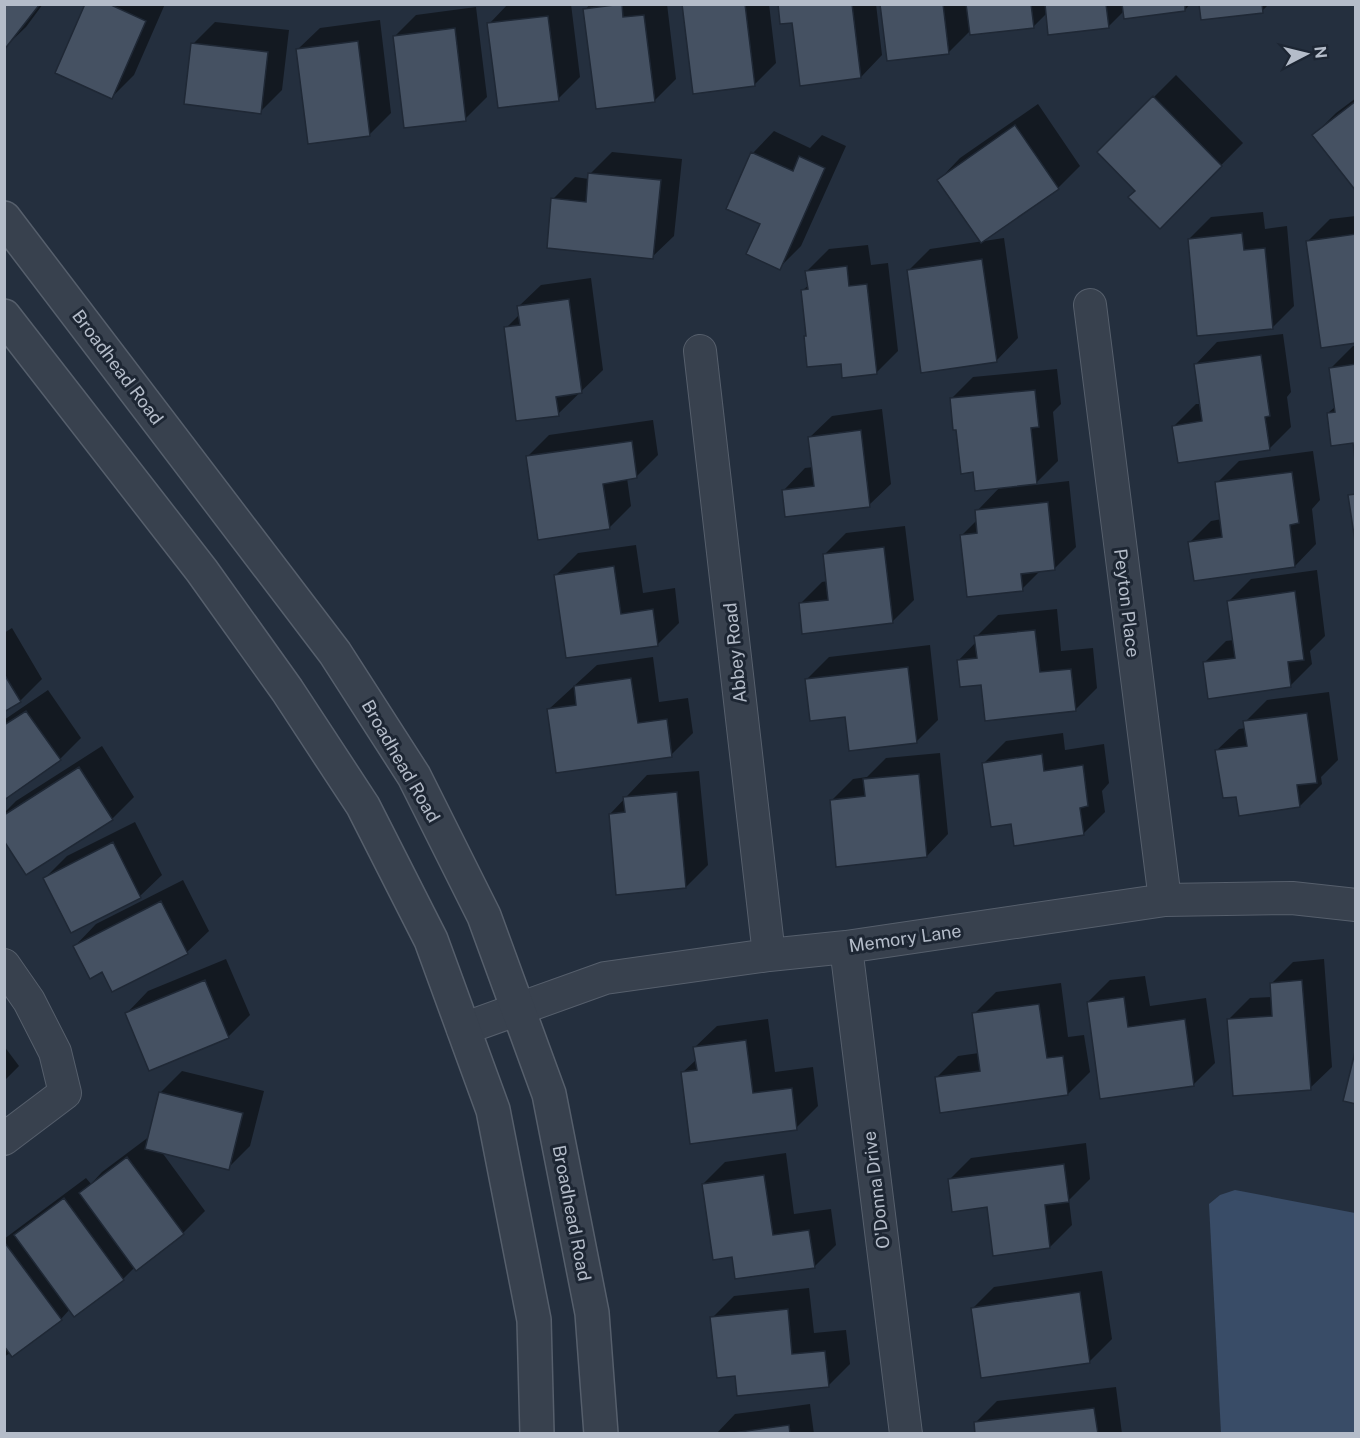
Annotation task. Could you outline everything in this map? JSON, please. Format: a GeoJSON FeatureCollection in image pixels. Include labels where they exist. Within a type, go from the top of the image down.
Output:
{"type":"FeatureCollection","features":[{"type":"Feature","properties":{"kind":"street","name":"Broadhead Road"},"geometry":{"type":"LineString","coordinates":[[4,218],[336,653],[414,776],[484,916],[549,1094],[592,1313],[601,1434]]}},
{"type":"Feature","properties":{"kind":"street","name":"Peyton Place"},"geometry":{"type":"LineString","coordinates":[[1090,305],[1165,900]]}},
{"type":"Feature","properties":{"kind":"street"},"geometry":{"type":"LineString","coordinates":[[4,316],[201,572],[287,690],[363,806],[431,940],[493,1110],[534,1320],[537,1434]]}},
{"type":"Feature","properties":{"kind":"street","name":"Abbey Road"},"geometry":{"type":"LineString","coordinates":[[700,351],[769,955]]}},
{"type":"Feature","properties":{"kind":"street","name":"Memory Lane"},"geometry":{"type":"LineString","coordinates":[[463,1029],[605,978],[769,955],[846,947],[1165,900],[1292,898],[1356,905]]}},
{"type":"Feature","properties":{"kind":"street","name":"O'Donna Drive"},"geometry":{"type":"LineString","coordinates":[[846,947],[906,1434]]}},
{"type":"Feature","properties":{"kind":"street"},"geometry":{"type":"LineString","coordinates":[[4,965],[29,1001],[55,1052],[65,1093],[4,1139]]}},
{"type":"Feature","properties":{"kind":"water"},"geometry":{"type":"Polygon","coordinates":[[[1235,1190],[1355,1213],[1355,1433],[1221,1433],[1209,1204],[1220,1195],[1235,1190]]]}},
{"type":"Feature","properties":{"kind":"building"},"geometry":{"type":"Polygon","coordinates":[[[4,4],[40,4],[4,50],[4,4]]]}},
{"type":"Feature","properties":{"kind":"building"},"geometry":{"type":"Polygon","coordinates":[[[85,4],[109,4],[146,21],[112,99],[55,73],[85,4]]]}},
{"type":"Feature","properties":{"kind":"building"},"geometry":{"type":"Polygon","coordinates":[[[622,4],[623,17],[644,15],[655,102],[596,109],[583,9],[622,4]]]}},
{"type":"Feature","properties":{"kind":"building"},"geometry":{"type":"Polygon","coordinates":[[[682,4],[745,4],[755,86],[693,94],[682,4]]]}},
{"type":"Feature","properties":{"kind":"building"},"geometry":{"type":"Polygon","coordinates":[[[778,4],[852,4],[861,78],[800,86],[792,23],[780,24],[778,4]]]}},
{"type":"Feature","properties":{"kind":"building"},"geometry":{"type":"Polygon","coordinates":[[[880,4],[943,4],[949,54],[887,61],[880,4]]]}},
{"type":"Feature","properties":{"kind":"building"},"geometry":{"type":"Polygon","coordinates":[[[966,4],[1031,4],[1034,28],[970,35],[966,4]]]}},
{"type":"Feature","properties":{"kind":"building"},"geometry":{"type":"Polygon","coordinates":[[[1045,4],[1106,4],[1109,28],[1048,35],[1045,4]]]}},
{"type":"Feature","properties":{"kind":"building"},"geometry":{"type":"Polygon","coordinates":[[[1122,4],[1185,4],[1185,11],[1124,19],[1122,4]]]}},
{"type":"Feature","properties":{"kind":"building"},"geometry":{"type":"Polygon","coordinates":[[[1199,4],[1262,4],[1263,13],[1201,20],[1199,4]]]}},
{"type":"Feature","properties":{"kind":"building"},"geometry":{"type":"Polygon","coordinates":[[[548,16],[559,101],[498,108],[487,23],[548,16]]]}},
{"type":"Feature","properties":{"kind":"building"},"geometry":{"type":"Polygon","coordinates":[[[455,28],[466,121],[404,128],[393,36],[455,28]]]}},
{"type":"Feature","properties":{"kind":"building"},"geometry":{"type":"Polygon","coordinates":[[[358,41],[370,136],[308,144],[296,49],[358,41]]]}},
{"type":"Feature","properties":{"kind":"building"},"geometry":{"type":"Polygon","coordinates":[[[191,43],[268,52],[261,114],[184,104],[191,43]]]}},
{"type":"Feature","properties":{"kind":"building"},"geometry":{"type":"Polygon","coordinates":[[[1153,96],[1222,166],[1160,229],[1128,197],[1135,191],[1097,152],[1153,96]]]}},
{"type":"Feature","properties":{"kind":"building"},"geometry":{"type":"Polygon","coordinates":[[[1356,101],[1356,191],[1312,135],[1356,101]]]}},
{"type":"Feature","properties":{"kind":"building"},"geometry":{"type":"Polygon","coordinates":[[[1015,125],[1059,189],[981,243],[937,180],[1015,125]]]}},
{"type":"Feature","properties":{"kind":"building"},"geometry":{"type":"Polygon","coordinates":[[[751,152],[793,171],[799,156],[825,168],[780,270],[746,254],[760,224],[726,209],[751,152]]]}},
{"type":"Feature","properties":{"kind":"building"},"geometry":{"type":"Polygon","coordinates":[[[588,173],[661,180],[653,259],[547,248],[551,198],[586,202],[588,173]]]}},
{"type":"Feature","properties":{"kind":"building"},"geometry":{"type":"Polygon","coordinates":[[[1242,233],[1244,250],[1265,248],[1273,329],[1197,336],[1188,239],[1242,233]]]}},
{"type":"Feature","properties":{"kind":"building"},"geometry":{"type":"Polygon","coordinates":[[[1356,234],[1356,343],[1321,348],[1306,241],[1356,234]]]}},
{"type":"Feature","properties":{"kind":"building"},"geometry":{"type":"Polygon","coordinates":[[[982,259],[997,362],[921,373],[907,270],[982,259]]]}},
{"type":"Feature","properties":{"kind":"building"},"geometry":{"type":"Polygon","coordinates":[[[847,266],[849,286],[867,284],[877,374],[842,378],[841,364],[807,367],[801,290],[808,289],[805,271],[847,266]]]}},
{"type":"Feature","properties":{"kind":"building"},"geometry":{"type":"Polygon","coordinates":[[[569,299],[582,393],[556,397],[559,416],[516,421],[504,327],[520,325],[517,306],[569,299]]]}},
{"type":"Feature","properties":{"kind":"building"},"geometry":{"type":"Polygon","coordinates":[[[1261,355],[1270,416],[1265,417],[1270,450],[1178,463],[1172,426],[1202,421],[1194,364],[1261,355]]]}},
{"type":"Feature","properties":{"kind":"building"},"geometry":{"type":"Polygon","coordinates":[[[1356,364],[1355,461],[1353,443],[1331,446],[1327,413],[1335,412],[1329,368],[1356,364]]]}},
{"type":"Feature","properties":{"kind":"building"},"geometry":{"type":"Polygon","coordinates":[[[1035,390],[1039,427],[1031,428],[1037,484],[975,491],[973,472],[961,474],[950,398],[1035,390]]]}},
{"type":"Feature","properties":{"kind":"building"},"geometry":{"type":"Polygon","coordinates":[[[861,430],[870,507],[785,517],[782,490],[814,486],[808,437],[861,430]]]}},
{"type":"Feature","properties":{"kind":"building"},"geometry":{"type":"Polygon","coordinates":[[[632,441],[637,478],[603,484],[610,529],[538,540],[526,456],[632,441]]]}},
{"type":"Feature","properties":{"kind":"building"},"geometry":{"type":"Polygon","coordinates":[[[1292,472],[1299,523],[1290,525],[1295,567],[1194,581],[1188,542],[1222,537],[1215,482],[1292,472]]]}},
{"type":"Feature","properties":{"kind":"building"},"geometry":{"type":"Polygon","coordinates":[[[1356,494],[1356,548],[1348,495],[1356,494]]]}},
{"type":"Feature","properties":{"kind":"building"},"geometry":{"type":"Polygon","coordinates":[[[1048,502],[1055,570],[1021,574],[1023,591],[967,597],[960,535],[977,533],[975,510],[1048,502]]]}},
{"type":"Feature","properties":{"kind":"building"},"geometry":{"type":"Polygon","coordinates":[[[884,547],[893,623],[802,634],[799,603],[828,600],[823,554],[884,547]]]}},
{"type":"Feature","properties":{"kind":"building"},"geometry":{"type":"Polygon","coordinates":[[[614,566],[621,614],[653,609],[658,646],[566,658],[554,575],[614,566]]]}},
{"type":"Feature","properties":{"kind":"building"},"geometry":{"type":"Polygon","coordinates":[[[1295,591],[1304,660],[1288,662],[1291,687],[1208,699],[1203,662],[1235,658],[1227,601],[1295,591]]]}},
{"type":"Feature","properties":{"kind":"building"},"geometry":{"type":"Polygon","coordinates":[[[1035,630],[1040,672],[1071,669],[1076,711],[985,721],[981,685],[960,687],[957,660],[977,658],[974,636],[1035,630]]]}},
{"type":"Feature","properties":{"kind":"building"},"geometry":{"type":"Polygon","coordinates":[[[908,667],[917,743],[849,751],[845,717],[810,721],[805,679],[908,667]]]}},
{"type":"Feature","properties":{"kind":"building"},"geometry":{"type":"Polygon","coordinates":[[[4,674],[21,702],[4,712],[4,674]]]}},
{"type":"Feature","properties":{"kind":"building"},"geometry":{"type":"Polygon","coordinates":[[[631,678],[638,723],[667,719],[672,757],[556,773],[547,709],[576,705],[574,686],[631,678]]]}},
{"type":"Feature","properties":{"kind":"building"},"geometry":{"type":"Polygon","coordinates":[[[26,711],[61,760],[4,800],[4,725],[26,711]]]}},
{"type":"Feature","properties":{"kind":"building"},"geometry":{"type":"Polygon","coordinates":[[[1307,713],[1317,783],[1297,785],[1300,807],[1239,816],[1236,797],[1223,798],[1215,750],[1247,746],[1243,721],[1307,713]]]}},
{"type":"Feature","properties":{"kind":"building"},"geometry":{"type":"Polygon","coordinates":[[[1042,754],[1044,771],[1083,765],[1088,806],[1080,808],[1084,835],[1014,846],[1011,824],[991,827],[982,763],[1042,754]]]}},
{"type":"Feature","properties":{"kind":"building"},"geometry":{"type":"Polygon","coordinates":[[[79,767],[113,820],[26,875],[4,841],[4,815],[79,767]]]}},
{"type":"Feature","properties":{"kind":"building"},"geometry":{"type":"Polygon","coordinates":[[[919,774],[927,857],[836,867],[830,800],[865,796],[863,779],[919,774]]]}},
{"type":"Feature","properties":{"kind":"building"},"geometry":{"type":"Polygon","coordinates":[[[677,792],[686,888],[616,895],[609,814],[625,812],[623,797],[677,792]]]}},
{"type":"Feature","properties":{"kind":"building"},"geometry":{"type":"Polygon","coordinates":[[[113,842],[141,898],[71,933],[43,878],[113,842]]]}},
{"type":"Feature","properties":{"kind":"building"},"geometry":{"type":"Polygon","coordinates":[[[161,901],[188,954],[112,992],[102,972],[90,979],[73,946],[161,901]]]}},
{"type":"Feature","properties":{"kind":"building"},"geometry":{"type":"Polygon","coordinates":[[[205,980],[229,1038],[149,1071],[125,1013],[205,980]]]}},
{"type":"Feature","properties":{"kind":"building"},"geometry":{"type":"Polygon","coordinates":[[[1302,980],[1311,1090],[1233,1096],[1227,1019],[1272,1016],[1270,983],[1302,980]]]}},
{"type":"Feature","properties":{"kind":"building"},"geometry":{"type":"Polygon","coordinates":[[[1124,997],[1128,1027],[1185,1019],[1194,1086],[1100,1099],[1087,1002],[1124,997]]]}},
{"type":"Feature","properties":{"kind":"building"},"geometry":{"type":"Polygon","coordinates":[[[1039,1004],[1047,1058],[1063,1056],[1068,1095],[940,1113],[935,1077],[980,1071],[972,1013],[1039,1004]]]}},
{"type":"Feature","properties":{"kind":"building"},"geometry":{"type":"Polygon","coordinates":[[[746,1040],[753,1093],[792,1088],[797,1130],[690,1144],[681,1072],[697,1070],[693,1047],[746,1040]]]}},
{"type":"Feature","properties":{"kind":"building"},"geometry":{"type":"Polygon","coordinates":[[[1356,1048],[1356,1104],[1343,1101],[1356,1048]]]}},
{"type":"Feature","properties":{"kind":"building"},"geometry":{"type":"Polygon","coordinates":[[[159,1092],[243,1113],[229,1170],[145,1149],[159,1092]]]}},
{"type":"Feature","properties":{"kind":"building"},"geometry":{"type":"Polygon","coordinates":[[[127,1157],[184,1234],[136,1271],[79,1193],[127,1157]]]}},
{"type":"Feature","properties":{"kind":"building"},"geometry":{"type":"Polygon","coordinates":[[[1064,1164],[1069,1202],[1045,1205],[1050,1248],[993,1256],[987,1207],[952,1212],[948,1179],[1064,1164]]]}},
{"type":"Feature","properties":{"kind":"building"},"geometry":{"type":"Polygon","coordinates":[[[764,1175],[773,1235],[809,1230],[815,1268],[735,1279],[732,1257],[713,1260],[702,1184],[764,1175]]]}},
{"type":"Feature","properties":{"kind":"building"},"geometry":{"type":"Polygon","coordinates":[[[64,1198],[124,1280],[74,1317],[14,1235],[64,1198]]]}},
{"type":"Feature","properties":{"kind":"building"},"geometry":{"type":"Polygon","coordinates":[[[5,1243],[62,1320],[12,1357],[4,1346],[5,1243]]]}},
{"type":"Feature","properties":{"kind":"building"},"geometry":{"type":"Polygon","coordinates":[[[1080,1292],[1090,1363],[981,1378],[971,1308],[1080,1292]]]}},
{"type":"Feature","properties":{"kind":"building"},"geometry":{"type":"Polygon","coordinates":[[[788,1309],[792,1354],[825,1351],[829,1387],[737,1396],[735,1376],[717,1378],[710,1317],[788,1309]]]}},
{"type":"Feature","properties":{"kind":"building"},"geometry":{"type":"Polygon","coordinates":[[[1094,1408],[1098,1434],[975,1434],[974,1422],[1094,1408]]]}},
{"type":"Feature","properties":{"kind":"building"},"geometry":{"type":"Polygon","coordinates":[[[789,1425],[790,1434],[726,1434],[789,1425]]]}}]}
